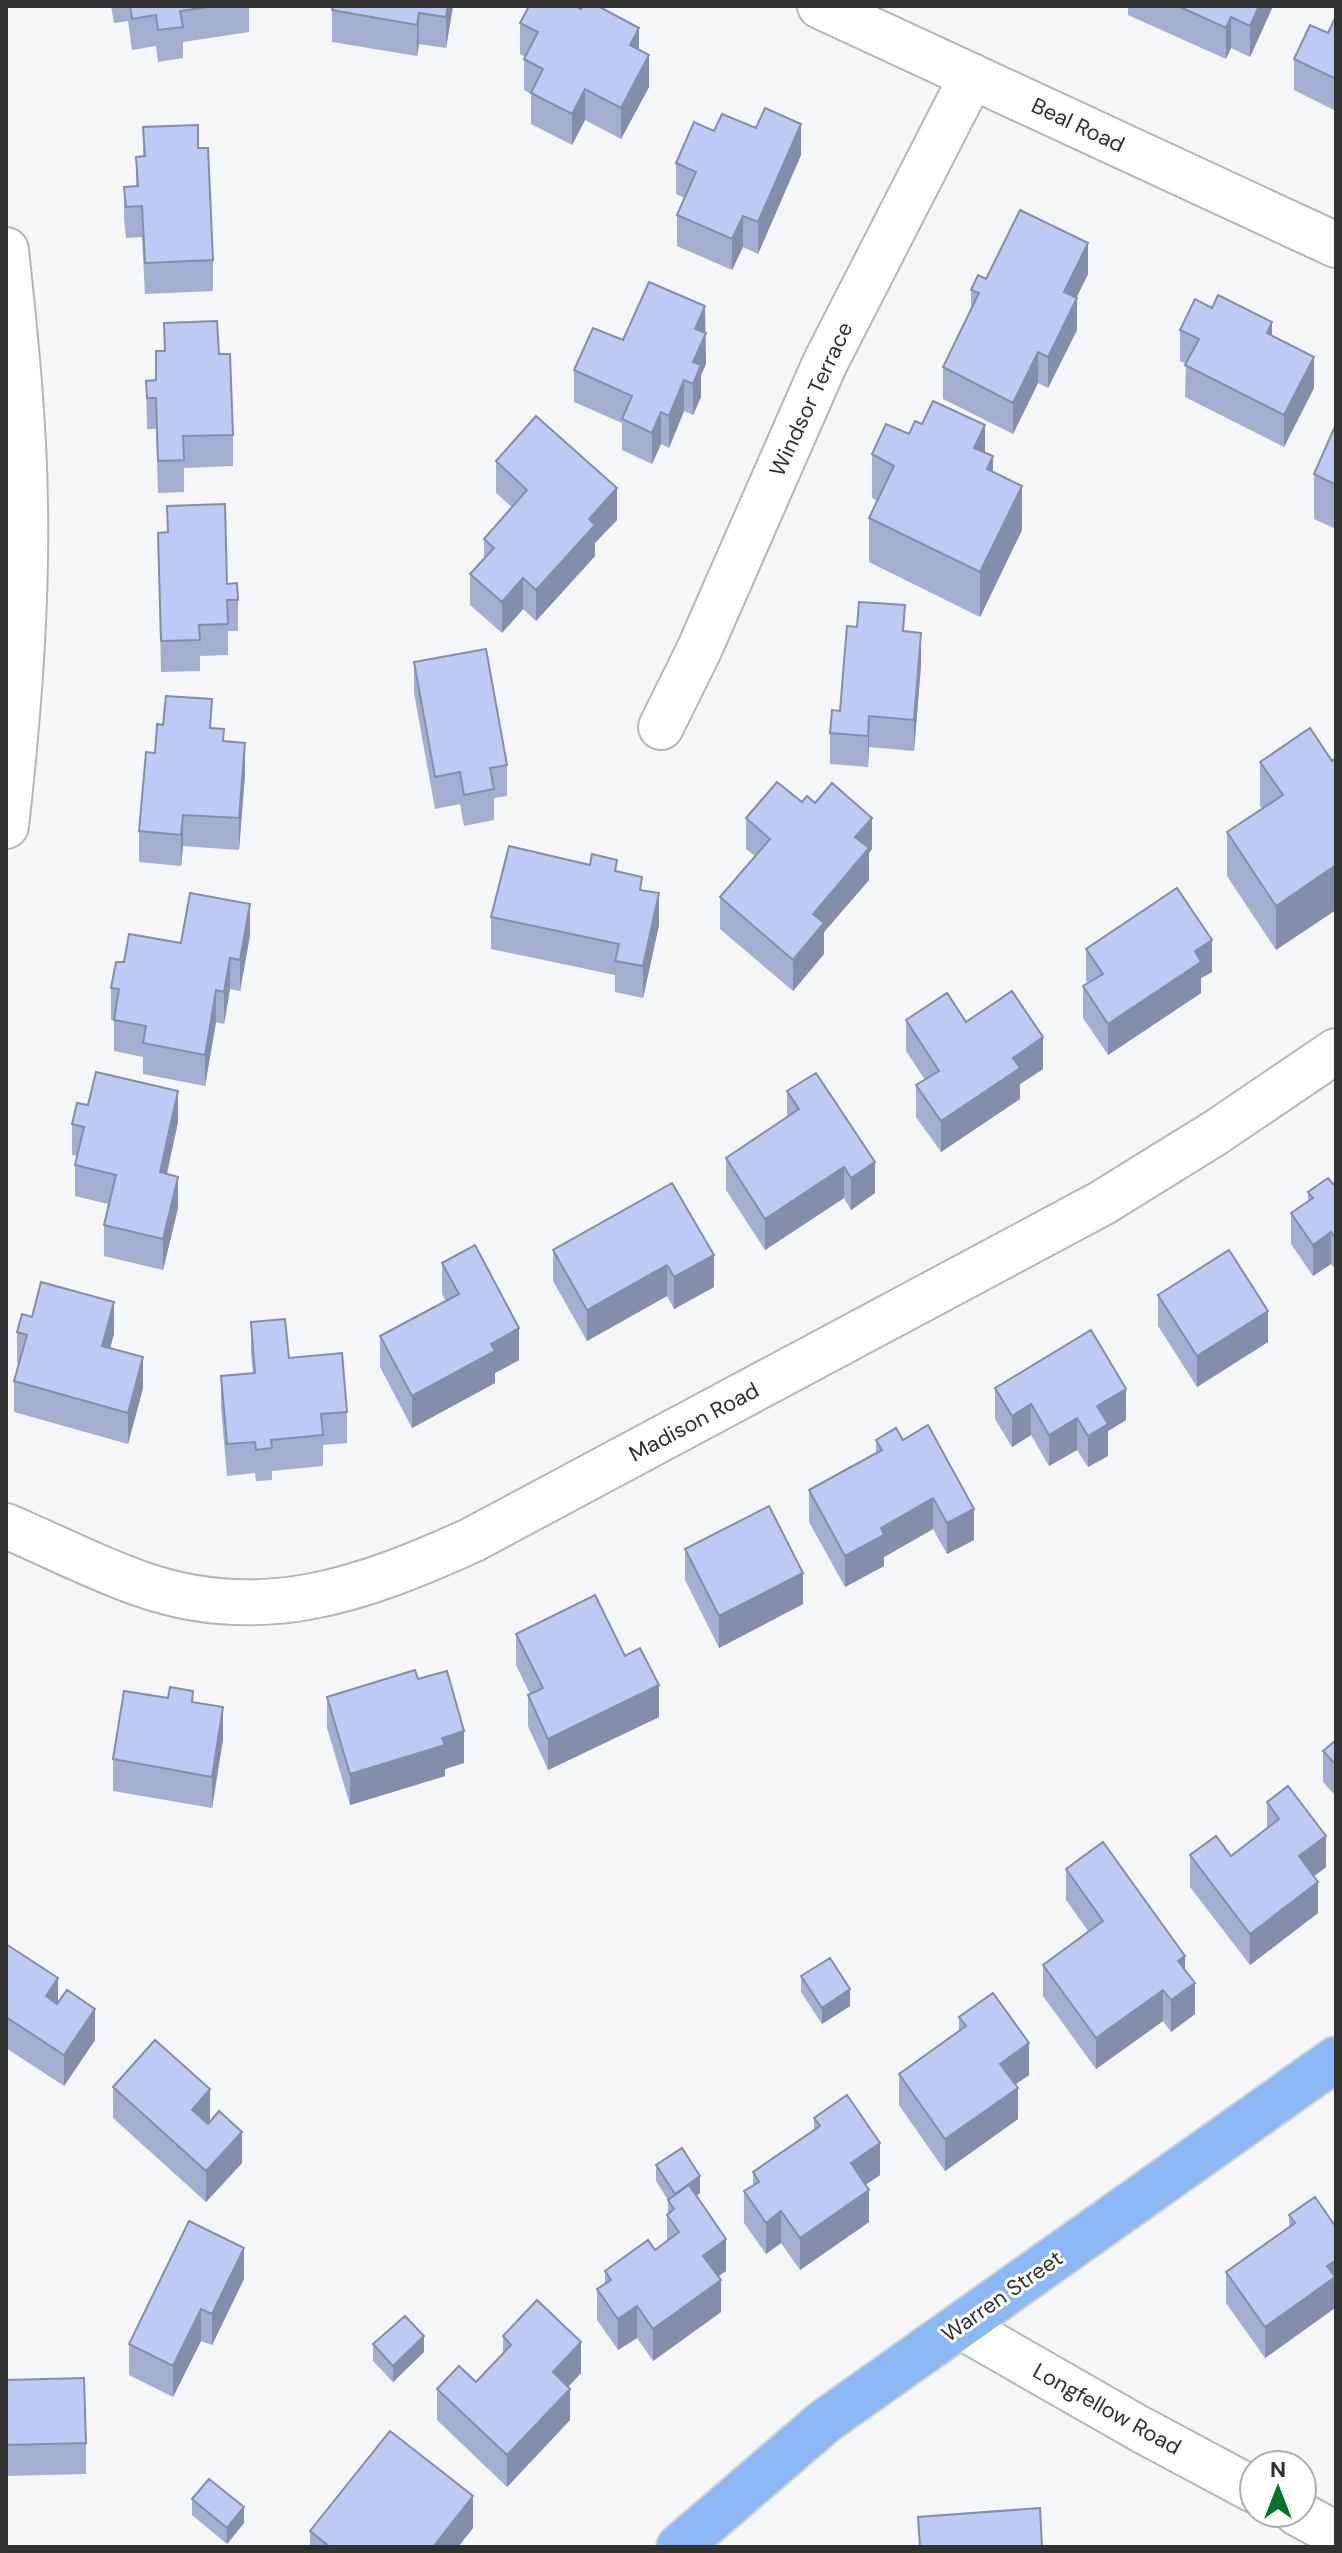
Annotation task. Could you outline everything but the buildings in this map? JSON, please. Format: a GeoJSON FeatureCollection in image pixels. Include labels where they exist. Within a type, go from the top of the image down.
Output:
{"type":"FeatureCollection","features":[{"type":"Feature","properties":{"kind":"main road","name":"Warren Street"},"geometry":{"type":"LineString","coordinates":[[679,2547],[824,2422],[1336,2059]]}},
{"type":"Feature","properties":{"kind":"street","name":"Beal Road"},"geometry":{"type":"LineString","coordinates":[[820,6],[1336,245]]}},
{"type":"Feature","properties":{"kind":"street","name":"Windsor Terrace"},"geometry":{"type":"LineString","coordinates":[[661,727],[699,650],[825,363],[972,76]]}},
{"type":"Feature","properties":{"kind":"street"},"geometry":{"type":"LineString","coordinates":[[6,250],[19,375],[25,508],[21,659],[6,826]]}},
{"type":"Feature","properties":{"kind":"street","name":"Madison Road"},"geometry":{"type":"LineString","coordinates":[[6,1526],[142,1584],[205,1600],[237,1603],[294,1600],[397,1572],[472,1540],[1102,1203],[1215,1133],[1336,1051]]}},
{"type":"Feature","properties":{"kind":"street","name":"Longfellow Road"},"geometry":{"type":"LineString","coordinates":[[960,2326],[1238,2481]]}},
{"type":"Feature","properties":{"kind":"street"},"geometry":{"type":"LineString","coordinates":[[1318,2524],[1336,2534]]}}]}
